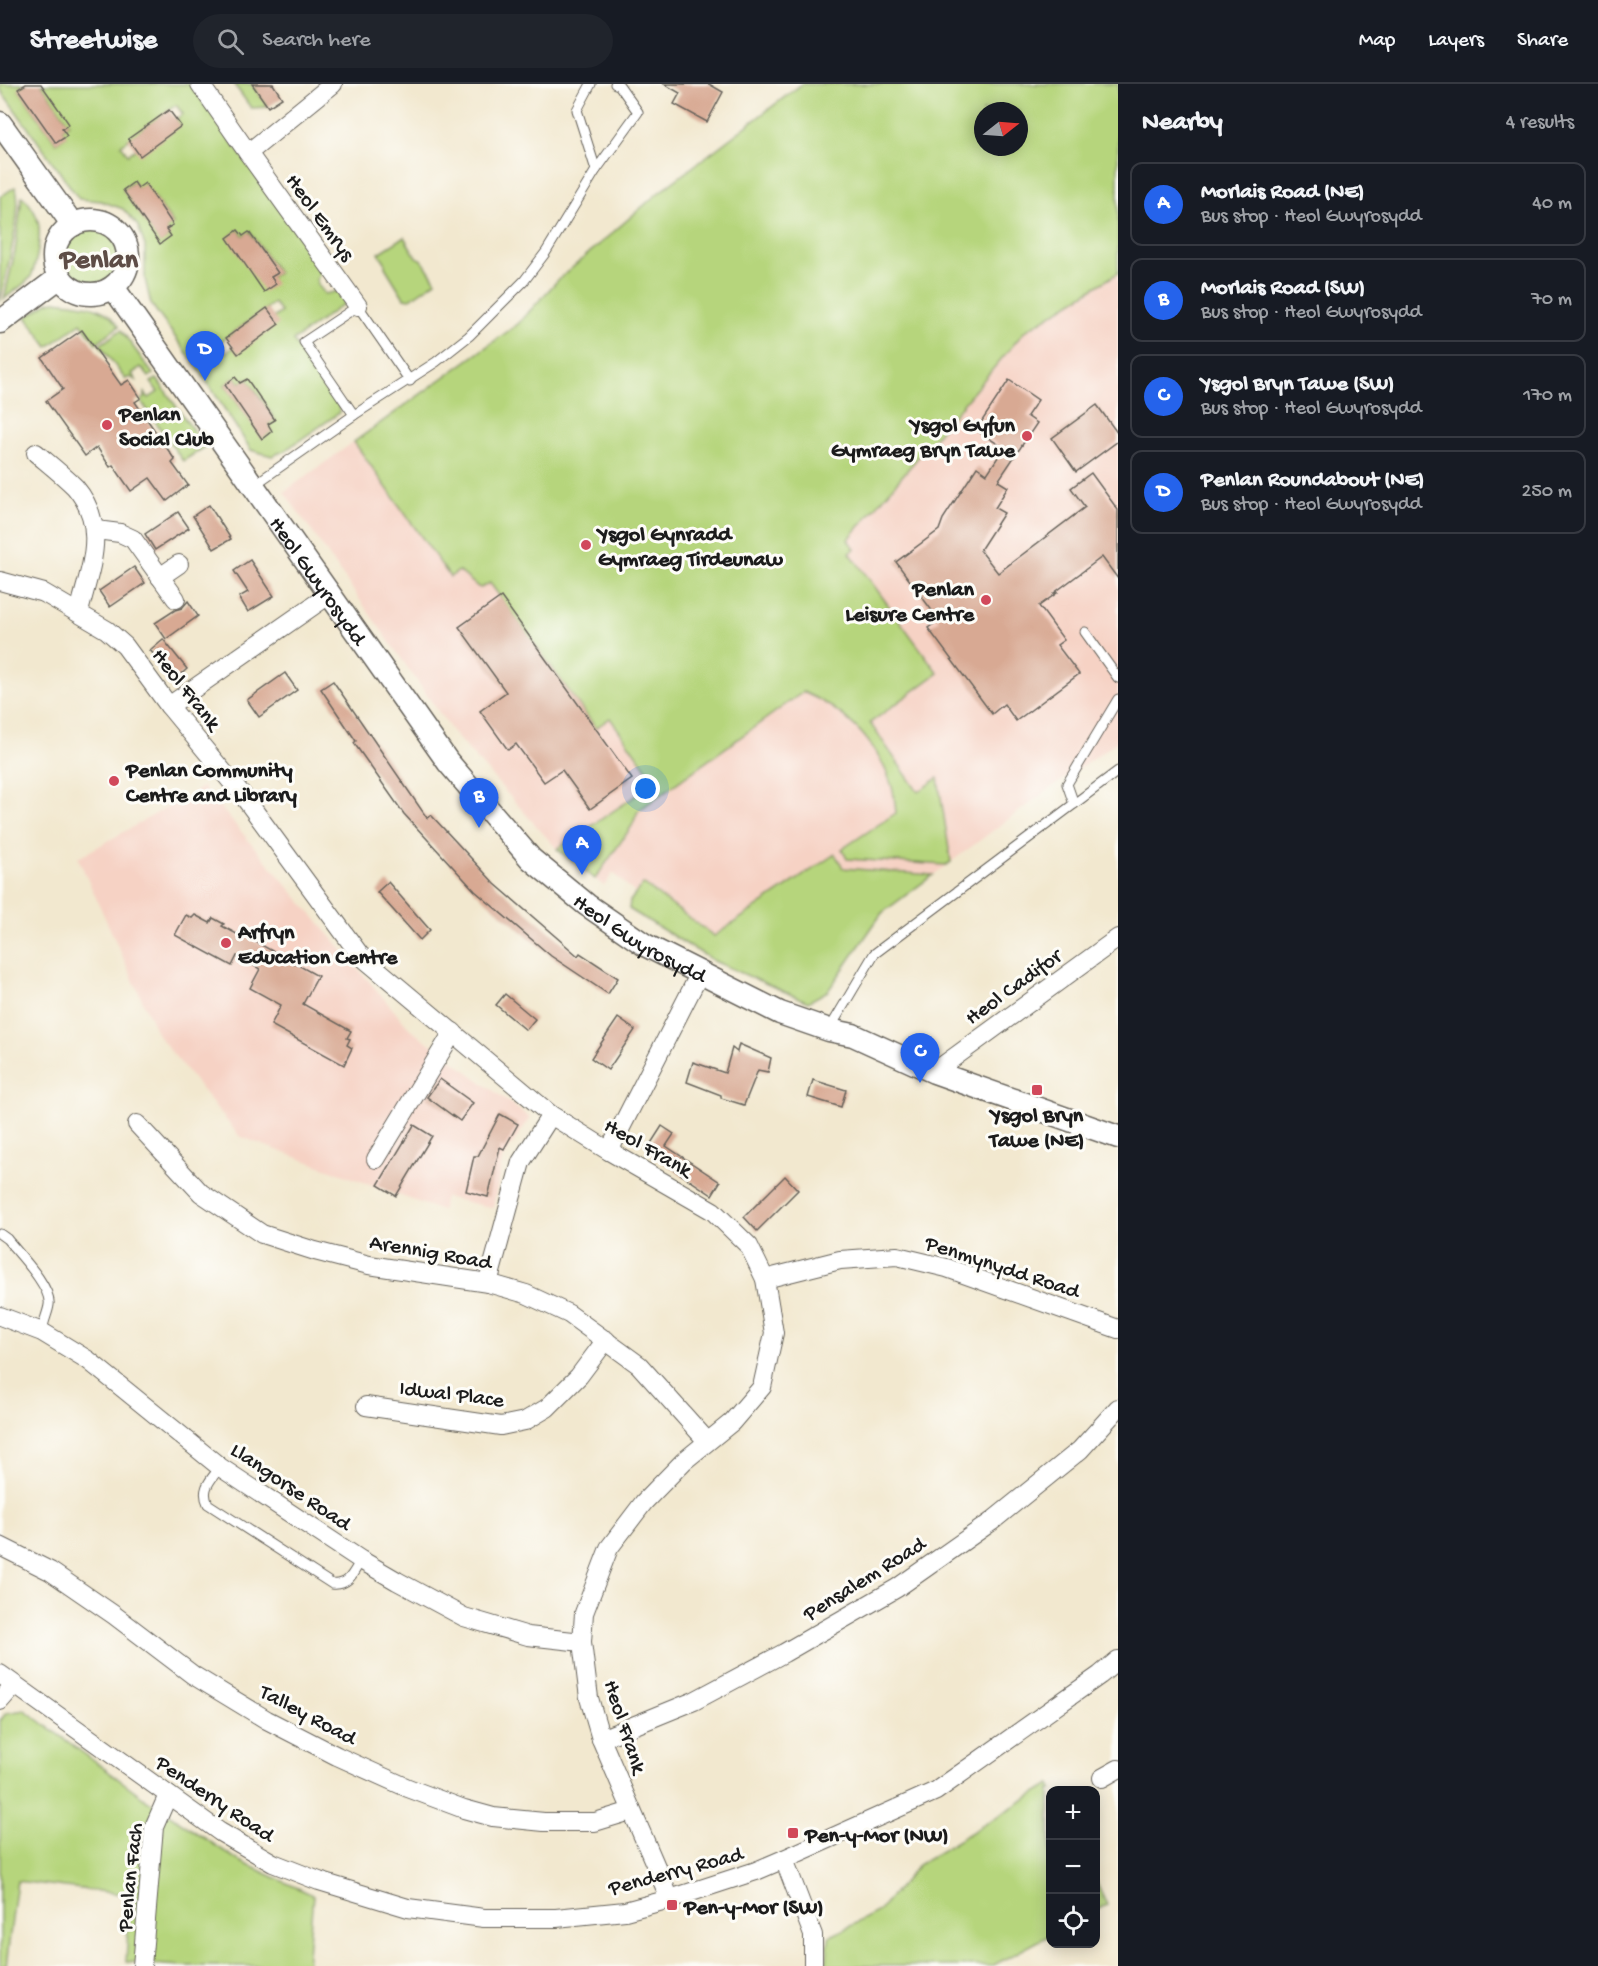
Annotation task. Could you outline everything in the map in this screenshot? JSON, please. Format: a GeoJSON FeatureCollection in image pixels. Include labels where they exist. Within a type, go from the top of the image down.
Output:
{"type":"FeatureCollection","features":[{"type":"Feature","properties":{"kind":"street","name":"Heol Emrys"},"geometry":{"type":"LineString","coordinates":[[200,84],[358,306]]}},
{"type":"Feature","properties":{"kind":"street"},"geometry":{"type":"LineString","coordinates":[[248,153],[333,84]]}},
{"type":"Feature","properties":{"kind":"street"},"geometry":{"type":"LineString","coordinates":[[0,123],[73,225]]}},
{"type":"Feature","properties":{"kind":"street"},"geometry":{"type":"LineString","coordinates":[[89,220],[100,221],[110,225],[126,243],[127,268],[113,288],[102,293],[78,292],[60,277],[54,256],[56,245],[61,236],[73,225],[89,220]]}},
{"type":"Feature","properties":{"kind":"street"},"geometry":{"type":"LineString","coordinates":[[0,322],[60,277]]}},
{"type":"Feature","properties":{"kind":"street","name":"Heol Gwyrosydd"},"geometry":{"type":"LineString","coordinates":[[113,288],[448,762],[531,859],[587,905],[645,945],[780,1013],[829,1030],[853,1035],[934,1072],[1118,1137]]}},
{"type":"Feature","properties":{"kind":"street"},"geometry":{"type":"LineString","coordinates":[[36,453],[74,486],[86,502],[96,530],[79,612]]}},
{"type":"Feature","properties":{"kind":"street"},"geometry":{"type":"LineString","coordinates":[[96,530],[120,533],[133,539],[176,599]]}},
{"type":"Feature","properties":{"kind":"street"},"geometry":{"type":"LineString","coordinates":[[160,577],[178,564]]}},
{"type":"Feature","properties":{"kind":"street","name":"Heol Frank"},"geometry":{"type":"LineString","coordinates":[[0,581],[44,593],[107,630],[125,646],[169,706],[244,797],[360,955],[551,1114],[609,1151],[713,1210],[749,1246],[765,1279],[774,1333],[762,1387],[732,1422],[684,1461],[644,1502],[609,1548],[584,1613],[582,1642],[589,1698],[601,1739],[670,1899]]}},
{"type":"Feature","properties":{"kind":"street"},"geometry":{"type":"LineString","coordinates":[[169,706],[330,594]]}},
{"type":"Feature","properties":{"kind":"street","name":"Heol Cadifor"},"geometry":{"type":"LineString","coordinates":[[934,1072],[1118,938]]}},
{"type":"Feature","properties":{"kind":"street"},"geometry":{"type":"LineString","coordinates":[[609,1151],[700,973]]}},
{"type":"Feature","properties":{"kind":"street"},"geometry":{"type":"LineString","coordinates":[[376,1159],[453,1032]]}},
{"type":"Feature","properties":{"kind":"street"},"geometry":{"type":"LineString","coordinates":[[488,1283],[521,1162],[551,1114]]}},
{"type":"Feature","properties":{"kind":"street","name":"Arennig Road"},"geometry":{"type":"LineString","coordinates":[[137,1124],[201,1193],[262,1234],[315,1251],[369,1264],[488,1283],[526,1294],[569,1314],[639,1365],[707,1441]]}},
{"type":"Feature","properties":{"kind":"street","name":"Penmynydd Road"},"geometry":{"type":"LineString","coordinates":[[765,1279],[840,1260],[897,1256],[948,1268],[1118,1329]]}},
{"type":"Feature","properties":{"kind":"street","name":"Llangorse Road"},"geometry":{"type":"LineString","coordinates":[[0,1316],[42,1332],[88,1360],[220,1467],[362,1560],[464,1617],[528,1636],[582,1642]]}},
{"type":"Feature","properties":{"kind":"street","name":"Idwal Place"},"geometry":{"type":"LineString","coordinates":[[366,1406],[501,1426],[525,1421],[547,1408],[579,1376],[606,1340]]}},
{"type":"Feature","properties":{"kind":"street","name":"Pensalem Road"},"geometry":{"type":"LineString","coordinates":[[601,1739],[694,1701],[784,1653],[897,1588],[991,1522],[1080,1450],[1118,1408]]}},
{"type":"Feature","properties":{"kind":"street","name":"Talley Road"},"geometry":{"type":"LineString","coordinates":[[0,1546],[50,1571],[114,1615],[193,1675],[267,1720],[337,1756],[408,1788],[493,1817],[544,1822],[596,1822],[631,1811]]}},
{"type":"Feature","properties":{"kind":"street","name":"Penderry Road"},"geometry":{"type":"LineString","coordinates":[[7,1680],[220,1832],[273,1863],[319,1881],[408,1908],[484,1918],[556,1918],[625,1911],[756,1871],[936,1791],[1118,1660]]}},
{"type":"Feature","properties":{"kind":"street"},"geometry":{"type":"LineString","coordinates":[[0,1701],[7,1680]]}},
{"type":"Feature","properties":{"kind":"street"},"geometry":{"type":"LineString","coordinates":[[1102,1778],[1118,1769]]}},
{"type":"Feature","properties":{"kind":"street","name":"Penlan Fach"},"geometry":{"type":"LineString","coordinates":[[142,1966],[154,1827],[168,1795]]}},
{"type":"Feature","properties":{"kind":"street"},"geometry":{"type":"LineString","coordinates":[[784,1859],[813,1935],[813,1966]]}},
{"type":"Feature","properties":{"kind":"lane"},"geometry":{"type":"LineString","coordinates":[[591,84],[578,110],[596,171]]}},
{"type":"Feature","properties":{"kind":"lane"},"geometry":{"type":"LineString","coordinates":[[254,485],[354,415],[410,381],[469,336],[524,282],[558,233],[596,171],[638,112],[619,85],[615,84]]}},
{"type":"Feature","properties":{"kind":"lane"},"geometry":{"type":"LineString","coordinates":[[354,415],[304,342],[358,306],[410,381]]}},
{"type":"Feature","properties":{"kind":"lane"},"geometry":{"type":"LineString","coordinates":[[1085,632],[1118,678]]}},
{"type":"Feature","properties":{"kind":"lane"},"geometry":{"type":"LineString","coordinates":[[1074,804],[1066,782],[1118,699]]}},
{"type":"Feature","properties":{"kind":"lane"},"geometry":{"type":"LineString","coordinates":[[829,1030],[874,954],[1118,771]]}},
{"type":"Feature","properties":{"kind":"lane"},"geometry":{"type":"LineString","coordinates":[[0,1234],[7,1239],[47,1290],[50,1304],[44,1318],[42,1332]]}},
{"type":"Feature","properties":{"kind":"lane"},"geometry":{"type":"LineString","coordinates":[[220,1467],[205,1489],[204,1496],[208,1504],[332,1584],[340,1585],[349,1580],[362,1560]]}},
{"type":"Feature","properties":{"kind":"shaded area","name":"Ysgol Gynradd Gymraeg Tirdeunaw"},"geometry":{"type":"Polygon","coordinates":[[[802,84],[1024,331],[1118,273],[1118,741],[882,913],[828,991],[808,1002],[714,961],[629,909],[630,901],[636,894],[613,873],[604,886],[557,849],[455,735],[284,492],[518,324],[557,281],[657,194],[802,84]]]}},
{"type":"Feature","properties":{"kind":"shaded area","name":"Arfryn Education Centre"},"geometry":{"type":"Polygon","coordinates":[[[203,787],[409,1028],[530,1118],[502,1159],[493,1208],[445,1197],[442,1211],[239,1136],[158,1035],[78,858],[203,787]]]}},
{"type":"Feature","properties":{"kind":"green space"},"geometry":{"type":"Polygon","coordinates":[[[0,84],[26,84],[19,90],[56,143],[66,136],[62,129],[69,124],[41,84],[190,84],[318,262],[321,270],[317,279],[318,285],[325,294],[338,291],[346,302],[293,341],[339,405],[339,413],[284,451],[272,456],[251,450],[202,374],[151,304],[145,279],[145,246],[138,226],[123,209],[101,201],[79,199],[0,89],[0,84]],[[176,105],[121,145],[128,154],[180,125],[176,119],[183,114],[176,105]],[[133,182],[123,190],[160,243],[170,236],[166,229],[173,224],[145,184],[138,188],[133,182]],[[238,230],[228,238],[271,277],[278,273],[250,232],[243,236],[238,230]],[[274,303],[219,343],[226,353],[281,312],[274,303]],[[235,377],[225,385],[262,438],[272,431],[268,424],[275,419],[247,379],[240,383],[235,377]]]}},
{"type":"Feature","properties":{"kind":"green space"},"geometry":{"type":"Polygon","coordinates":[[[234,84],[252,84],[268,107],[251,108],[234,84]]]}},
{"type":"Feature","properties":{"kind":"green space","name":"Ysgol Gynradd Gymraeg Tirdeunaw"},"geometry":{"type":"Polygon","coordinates":[[[802,84],[1118,84],[1118,273],[1025,331],[848,540],[855,549],[850,553],[938,673],[870,723],[918,792],[938,778],[951,862],[946,865],[847,859],[842,849],[896,813],[892,788],[876,752],[856,727],[831,707],[803,692],[638,811],[632,826],[595,879],[557,849],[656,782],[610,718],[596,728],[490,583],[481,588],[478,587],[459,571],[450,577],[354,442],[518,324],[557,281],[657,194],[802,84]]]}},
{"type":"Feature","properties":{"kind":"green space"},"geometry":{"type":"Polygon","coordinates":[[[15,187],[18,208],[16,224],[0,301],[0,197],[15,187]]]}},
{"type":"Feature","properties":{"kind":"green space"},"geometry":{"type":"Polygon","coordinates":[[[22,196],[37,217],[39,239],[37,256],[30,278],[4,299],[15,251],[22,196]]]}},
{"type":"Feature","properties":{"kind":"green space"},"geometry":{"type":"Polygon","coordinates":[[[92,228],[103,230],[112,236],[118,245],[120,256],[118,267],[112,276],[103,282],[92,284],[81,282],[72,276],[66,267],[64,256],[66,245],[72,236],[81,230],[92,228]]]}},
{"type":"Feature","properties":{"kind":"green space"},"geometry":{"type":"Polygon","coordinates":[[[404,237],[416,257],[422,260],[436,281],[410,299],[404,298],[379,253],[404,237]]]}},
{"type":"Feature","properties":{"kind":"green space"},"geometry":{"type":"Polygon","coordinates":[[[56,301],[99,309],[113,318],[119,326],[96,343],[81,323],[48,347],[26,317],[49,302],[56,301]]]}},
{"type":"Feature","properties":{"kind":"green space"},"geometry":{"type":"Polygon","coordinates":[[[121,330],[153,374],[149,377],[141,367],[132,374],[136,380],[130,377],[125,379],[100,345],[121,330]]]}},
{"type":"Feature","properties":{"kind":"green space"},"geometry":{"type":"Polygon","coordinates":[[[157,379],[205,447],[183,461],[141,401],[145,393],[149,398],[158,392],[151,382],[157,379]]]}},
{"type":"Feature","properties":{"kind":"green space"},"geometry":{"type":"Polygon","coordinates":[[[835,854],[843,868],[933,875],[882,913],[828,991],[808,1002],[714,961],[629,909],[630,901],[643,884],[714,936],[835,854]]]}},
{"type":"Feature","properties":{"kind":"green space"},"geometry":{"type":"Polygon","coordinates":[[[25,1710],[147,1800],[239,1861],[313,1895],[307,1966],[181,1966],[126,1962],[130,1895],[17,1881],[6,1966],[0,1966],[0,1721],[6,1713],[25,1710]]]}},
{"type":"Feature","properties":{"kind":"green space"},"geometry":{"type":"Polygon","coordinates":[[[1046,1786],[1046,1937],[992,1966],[826,1966],[829,1937],[879,1911],[918,1865],[1046,1786]]]}},
{"type":"Feature","properties":{"kind":"green space"},"geometry":{"type":"Polygon","coordinates":[[[1100,1890],[1107,1905],[1100,1908],[1100,1890]]]}},
{"type":"Feature","properties":{"kind":"building"},"geometry":{"type":"Polygon","coordinates":[[[26,84],[41,84],[69,124],[62,129],[67,136],[56,143],[18,89],[26,84]]]}},
{"type":"Feature","properties":{"kind":"building"},"geometry":{"type":"Polygon","coordinates":[[[252,84],[273,84],[282,98],[268,107],[252,84]]]}},
{"type":"Feature","properties":{"kind":"building"},"geometry":{"type":"Polygon","coordinates":[[[664,84],[709,84],[723,92],[707,122],[674,104],[680,93],[664,84]]]}},
{"type":"Feature","properties":{"kind":"building"},"geometry":{"type":"Polygon","coordinates":[[[169,110],[181,126],[140,156],[128,139],[169,110]]]}},
{"type":"Feature","properties":{"kind":"building"},"geometry":{"type":"Polygon","coordinates":[[[134,182],[138,188],[145,183],[173,225],[166,229],[171,236],[160,244],[123,190],[134,182]]]}},
{"type":"Feature","properties":{"kind":"building"},"geometry":{"type":"Polygon","coordinates":[[[238,230],[243,236],[249,232],[278,273],[271,277],[276,284],[264,292],[227,238],[238,230]]]}},
{"type":"Feature","properties":{"kind":"building"},"geometry":{"type":"Polygon","coordinates":[[[267,308],[279,324],[238,354],[226,338],[267,308]]]}},
{"type":"Feature","properties":{"kind":"building","name":"Penlan Social Club"},"geometry":{"type":"Polygon","coordinates":[[[82,330],[121,385],[129,380],[141,398],[135,402],[175,460],[172,463],[188,485],[167,501],[150,478],[131,491],[113,465],[110,467],[97,447],[85,456],[46,401],[63,389],[42,358],[82,330]]]}},
{"type":"Feature","properties":{"kind":"building"},"geometry":{"type":"Polygon","coordinates":[[[235,377],[240,383],[247,379],[275,420],[268,424],[272,431],[262,439],[225,385],[235,377]]]}},
{"type":"Feature","properties":{"kind":"building","name":"Penlan Leisure Centre"},"geometry":{"type":"Polygon","coordinates":[[[1009,380],[1038,400],[1027,416],[1037,423],[998,481],[1008,487],[995,508],[1004,513],[980,550],[998,573],[1085,507],[1071,488],[1091,473],[1118,510],[1118,579],[1102,557],[1039,606],[1064,640],[1057,645],[1079,674],[1016,721],[1004,704],[992,714],[928,628],[939,620],[896,562],[939,530],[943,519],[977,467],[987,474],[1004,448],[976,430],[1009,380]]]}},
{"type":"Feature","properties":{"kind":"building"},"geometry":{"type":"Polygon","coordinates":[[[1097,405],[1118,434],[1118,441],[1076,472],[1052,438],[1097,405]]]}},
{"type":"Feature","properties":{"kind":"building"},"geometry":{"type":"Polygon","coordinates":[[[209,505],[231,539],[214,549],[193,516],[209,505]]]}},
{"type":"Feature","properties":{"kind":"building"},"geometry":{"type":"Polygon","coordinates":[[[178,512],[189,528],[155,550],[145,534],[178,512]]]}},
{"type":"Feature","properties":{"kind":"building"},"geometry":{"type":"Polygon","coordinates":[[[250,560],[274,596],[248,612],[239,597],[248,592],[234,571],[250,560]]]}},
{"type":"Feature","properties":{"kind":"building"},"geometry":{"type":"Polygon","coordinates":[[[134,567],[145,583],[110,607],[99,591],[134,567]]]}},
{"type":"Feature","properties":{"kind":"building"},"geometry":{"type":"Polygon","coordinates":[[[501,597],[632,779],[590,809],[562,770],[544,782],[516,744],[508,750],[480,711],[506,692],[459,627],[501,597]]]}},
{"type":"Feature","properties":{"kind":"building"},"geometry":{"type":"Polygon","coordinates":[[[188,601],[198,616],[166,639],[155,623],[182,608],[188,601]]]}},
{"type":"Feature","properties":{"kind":"building"},"geometry":{"type":"Polygon","coordinates":[[[163,639],[187,669],[175,680],[150,650],[163,639]]]}},
{"type":"Feature","properties":{"kind":"building"},"geometry":{"type":"Polygon","coordinates":[[[285,673],[297,690],[259,717],[247,700],[285,673]]]}},
{"type":"Feature","properties":{"kind":"building"},"geometry":{"type":"Polygon","coordinates":[[[333,681],[427,818],[431,815],[495,884],[578,956],[580,953],[618,978],[608,994],[551,956],[475,891],[404,814],[354,743],[356,741],[321,689],[333,681]]]}},
{"type":"Feature","properties":{"kind":"building"},"geometry":{"type":"Polygon","coordinates":[[[388,882],[430,930],[420,940],[377,892],[388,882]]]}},
{"type":"Feature","properties":{"kind":"building"},"geometry":{"type":"Polygon","coordinates":[[[186,915],[192,918],[195,915],[210,923],[213,918],[224,924],[222,926],[318,976],[303,1004],[351,1031],[347,1038],[350,1039],[347,1045],[352,1048],[344,1065],[271,1025],[281,1005],[250,988],[260,969],[237,956],[232,966],[175,935],[186,915]]]}},
{"type":"Feature","properties":{"kind":"building"},"geometry":{"type":"Polygon","coordinates":[[[505,994],[535,1019],[526,1030],[496,1005],[505,994]]]}},
{"type":"Feature","properties":{"kind":"building"},"geometry":{"type":"Polygon","coordinates":[[[618,1018],[635,1030],[608,1070],[591,1058],[618,1018]]]}},
{"type":"Feature","properties":{"kind":"building"},"geometry":{"type":"Polygon","coordinates":[[[739,1044],[771,1058],[768,1072],[758,1070],[744,1105],[721,1098],[721,1095],[687,1082],[693,1062],[725,1073],[732,1048],[737,1052],[739,1044]]]}},
{"type":"Feature","properties":{"kind":"building"},"geometry":{"type":"Polygon","coordinates":[[[440,1079],[473,1103],[460,1121],[427,1097],[440,1079]]]}},
{"type":"Feature","properties":{"kind":"building"},"geometry":{"type":"Polygon","coordinates":[[[813,1080],[846,1090],[841,1107],[808,1097],[813,1080]]]}},
{"type":"Feature","properties":{"kind":"building"},"geometry":{"type":"Polygon","coordinates":[[[500,1114],[518,1124],[504,1149],[500,1147],[488,1197],[466,1191],[474,1156],[478,1156],[500,1114]]]}},
{"type":"Feature","properties":{"kind":"building"},"geometry":{"type":"Polygon","coordinates":[[[414,1125],[432,1136],[396,1196],[378,1185],[414,1125]]]}},
{"type":"Feature","properties":{"kind":"building"},"geometry":{"type":"Polygon","coordinates":[[[662,1126],[674,1134],[666,1146],[720,1182],[712,1195],[646,1151],[662,1126]]]}},
{"type":"Feature","properties":{"kind":"building"},"geometry":{"type":"Polygon","coordinates":[[[785,1176],[798,1190],[757,1231],[744,1217],[785,1176]]]}},
{"type":"Feature","properties":{"kind":"place","name":"Penlan Roundabout (NE)"},"geometry":{"type":"Point","coordinates":[205,381]}},
{"type":"Feature","properties":{"kind":"place","name":"Penlan Social Club"},"geometry":{"type":"Point","coordinates":[107,425]}},
{"type":"Feature","properties":{"kind":"place","name":"Ysgol Gyfun Gymraeg Bryn Tawe"},"geometry":{"type":"Point","coordinates":[1027,436]}},
{"type":"Feature","properties":{"kind":"place","name":"Ysgol Gynradd Gymraeg Tirdeunaw"},"geometry":{"type":"Point","coordinates":[586,545]}},
{"type":"Feature","properties":{"kind":"place","name":"Penlan Leisure Centre"},"geometry":{"type":"Point","coordinates":[986,600]}},
{"type":"Feature","properties":{"kind":"place","name":"Penlan Community Centre and Library"},"geometry":{"type":"Point","coordinates":[114,781]}},
{"type":"Feature","properties":{"kind":"place","name":"Morlais Road (SW)"},"geometry":{"type":"Point","coordinates":[479,828]}},
{"type":"Feature","properties":{"kind":"place","name":"Morlais Road (NE)"},"geometry":{"type":"Point","coordinates":[582,875]}},
{"type":"Feature","properties":{"kind":"place","name":"Arfryn Education Centre"},"geometry":{"type":"Point","coordinates":[226,943]}},
{"type":"Feature","properties":{"kind":"place","name":"Ysgol Bryn Tawe (SW)"},"geometry":{"type":"Point","coordinates":[920,1083]}},
{"type":"Feature","properties":{"kind":"place","name":"Ysgol Bryn Tawe (NE)"},"geometry":{"type":"Point","coordinates":[1037,1090]}},
{"type":"Feature","properties":{"kind":"place","name":"Pen-y-Mor (NW)"},"geometry":{"type":"Point","coordinates":[793,1833]}},
{"type":"Feature","properties":{"kind":"place","name":"Pen-y-Mor (SW)"},"geometry":{"type":"Point","coordinates":[672,1905]}},
{"type":"Feature","properties":{"kind":"district","name":"Penlan"},"geometry":{"type":"Point","coordinates":[99,257]}}]}
